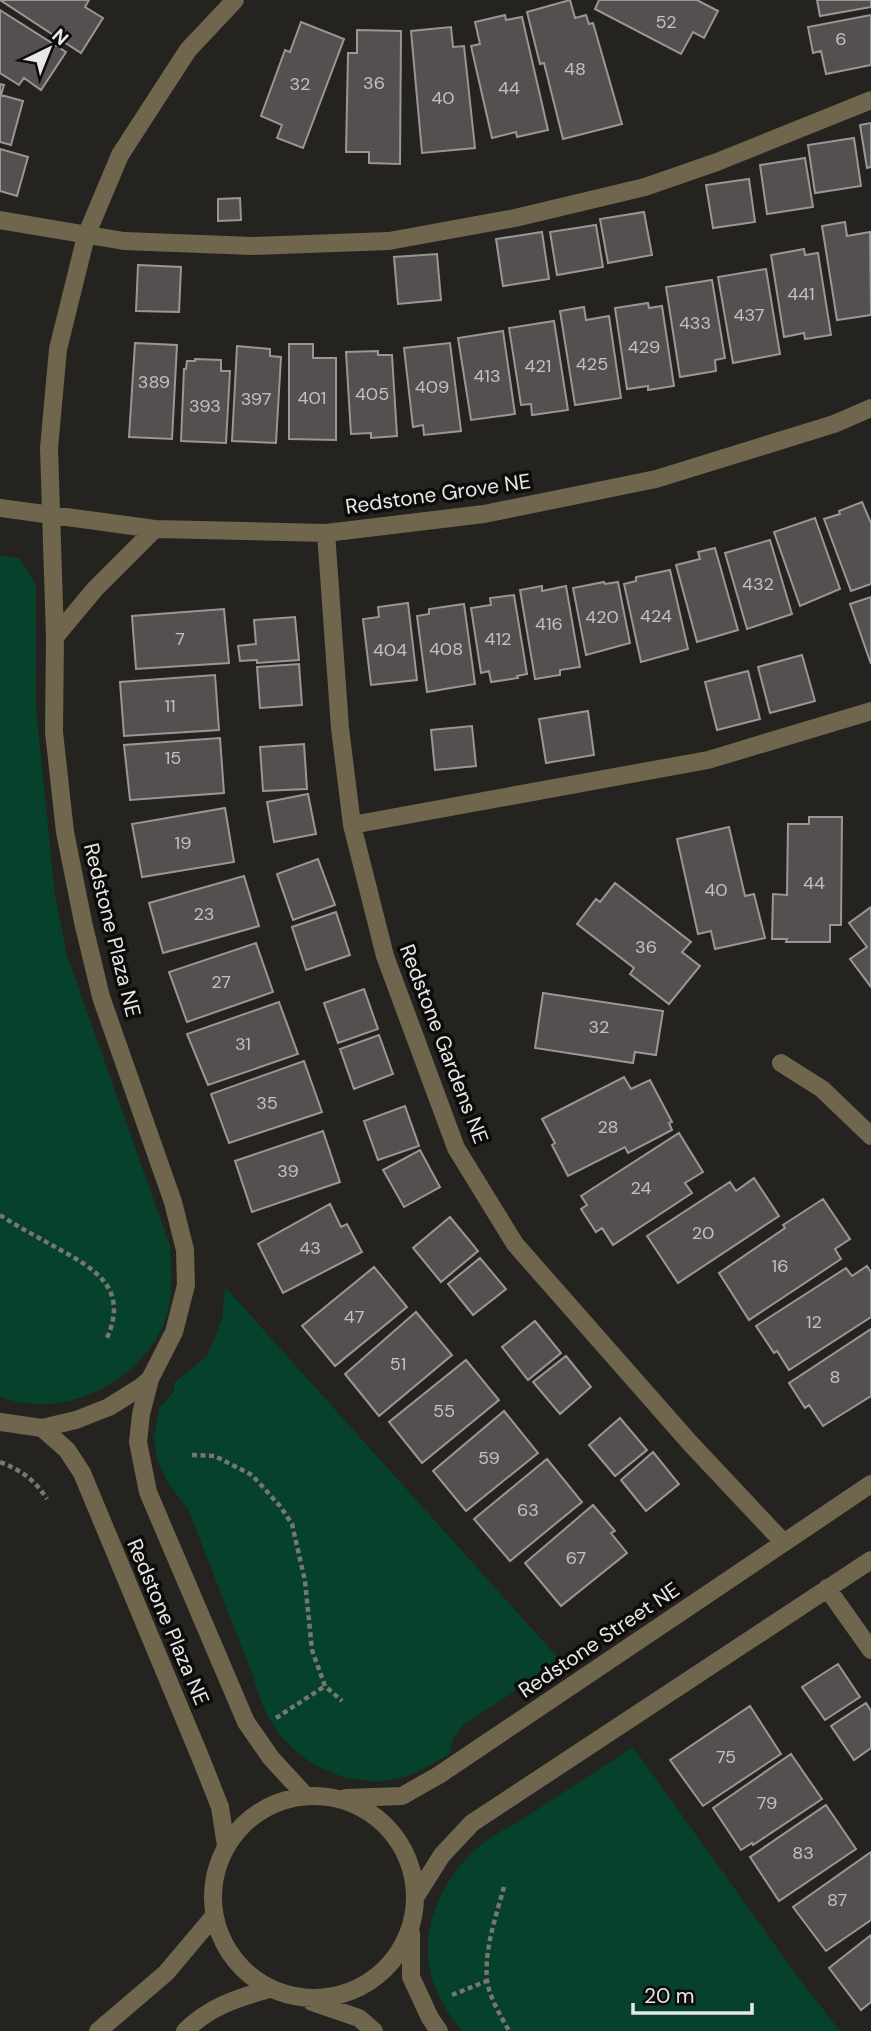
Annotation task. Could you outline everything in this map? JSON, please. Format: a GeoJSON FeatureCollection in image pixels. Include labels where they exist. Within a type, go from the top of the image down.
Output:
{"type":"FeatureCollection","features":[{"type":"Feature","properties":{"kind":"street","name":"Redstone Plaza NE"},"geometry":{"type":"LineString","coordinates":[[235,0],[188,50],[120,155],[86,236],[58,349],[49,448],[55,637],[54,732],[65,832],[101,997],[173,1202],[185,1250],[186,1284],[174,1332],[150,1379],[141,1414],[138,1443],[148,1492],[246,1722],[271,1758],[306,1796]]}},
{"type":"Feature","properties":{"kind":"street"},"geometry":{"type":"LineString","coordinates":[[0,220],[124,241],[251,246],[389,241],[515,218],[645,187],[717,162],[871,100]]}},
{"type":"Feature","properties":{"kind":"street","name":"Redstone Grove NE"},"geometry":{"type":"LineString","coordinates":[[0,508],[155,529],[326,533],[484,514],[656,479],[834,424],[871,408]]}},
{"type":"Feature","properties":{"kind":"street"},"geometry":{"type":"LineString","coordinates":[[55,637],[95,589],[155,529]]}},
{"type":"Feature","properties":{"kind":"street","name":"Redstone Gardens NE"},"geometry":{"type":"LineString","coordinates":[[326,533],[340,727],[352,825],[385,956],[456,1148],[515,1244],[682,1433],[784,1543]]}},
{"type":"Feature","properties":{"kind":"street"},"geometry":{"type":"LineString","coordinates":[[352,825],[708,760],[871,711]]}},
{"type":"Feature","properties":{"kind":"street"},"geometry":{"type":"LineString","coordinates":[[781,1063],[822,1089],[871,1136]]}},
{"type":"Feature","properties":{"kind":"street","name":"Redstone Plaza NE"},"geometry":{"type":"LineString","coordinates":[[0,1422],[43,1428],[76,1420],[109,1407],[150,1379]]}},
{"type":"Feature","properties":{"kind":"street","name":"Redstone Plaza NE"},"geometry":{"type":"LineString","coordinates":[[43,1428],[67,1450],[82,1473],[211,1783],[220,1807],[226,1846]]}},
{"type":"Feature","properties":{"kind":"street","name":"Redstone Street NE"},"geometry":{"type":"LineString","coordinates":[[339,1799],[402,1796],[439,1775],[871,1484]]}},
{"type":"Feature","properties":{"kind":"street"},"geometry":{"type":"LineString","coordinates":[[416,1896],[442,1855],[472,1823],[871,1560]]}},
{"type":"Feature","properties":{"kind":"street"},"geometry":{"type":"LineString","coordinates":[[827,1588],[871,1650]]}},
{"type":"Feature","properties":{"kind":"street"},"geometry":{"type":"LineString","coordinates":[[374,2031],[359,2018],[269,1989],[244,1970],[224,1945],[214,1916],[213,1880],[226,1846],[246,1821],[274,1804],[306,1796],[339,1799],[370,1812],[394,1834],[410,1863],[416,1896],[411,1930],[411,1977],[429,2018],[439,2031]]}},
{"type":"Feature","properties":{"kind":"street"},"geometry":{"type":"LineString","coordinates":[[98,2031],[166,1973],[214,1916]]}},
{"type":"Feature","properties":{"kind":"street"},"geometry":{"type":"LineString","coordinates":[[302,1999],[337,1997],[369,1984],[394,1961],[411,1930]]}},
{"type":"Feature","properties":{"kind":"street"},"geometry":{"type":"LineString","coordinates":[[185,2031],[198,2018],[231,2000],[269,1989]]}},
{"type":"Feature","properties":{"kind":"path"},"geometry":{"type":"LineString","coordinates":[[0,1216],[87,1265],[101,1276],[109,1287],[113,1301],[114,1314],[107,1338]]}},
{"type":"Feature","properties":{"kind":"path"},"geometry":{"type":"LineString","coordinates":[[192,1455],[215,1456],[252,1475],[292,1524],[305,1581],[312,1650],[325,1686],[342,1701]]}},
{"type":"Feature","properties":{"kind":"path"},"geometry":{"type":"LineString","coordinates":[[0,1462],[19,1469],[39,1486],[47,1499]]}},
{"type":"Feature","properties":{"kind":"path"},"geometry":{"type":"LineString","coordinates":[[275,1718],[325,1686]]}},
{"type":"Feature","properties":{"kind":"path"},"geometry":{"type":"LineString","coordinates":[[504,1887],[489,1945],[487,1981],[509,2031]]}},
{"type":"Feature","properties":{"kind":"path"},"geometry":{"type":"LineString","coordinates":[[452,1995],[487,1981]]}},
{"type":"Feature","properties":{"kind":"green space"},"geometry":{"type":"Polygon","coordinates":[[[0,555],[19,558],[36,585],[36,709],[55,895],[67,955],[170,1246],[171,1256],[169,1307],[163,1326],[151,1347],[135,1365],[95,1392],[48,1404],[24,1403],[0,1397],[0,555]]]}},
{"type":"Feature","properties":{"kind":"green space"},"geometry":{"type":"Polygon","coordinates":[[[225,1287],[561,1661],[463,1725],[453,1738],[449,1754],[410,1775],[371,1781],[347,1778],[325,1770],[287,1743],[261,1702],[188,1509],[169,1485],[157,1460],[154,1437],[159,1408],[174,1392],[174,1383],[207,1356],[222,1320],[225,1287]]]}},
{"type":"Feature","properties":{"kind":"green space"},"geometry":{"type":"Polygon","coordinates":[[[633,1747],[795,1973],[840,2031],[462,2031],[438,1994],[430,1970],[428,1947],[431,1925],[437,1904],[448,1883],[461,1864],[495,1834],[515,1824],[633,1747]]]}},
{"type":"Feature","properties":{"kind":"building"},"geometry":{"type":"Polygon","coordinates":[[[0,0],[89,0],[85,7],[103,18],[81,53],[0,0]]]}},
{"type":"Feature","properties":{"kind":"building"},"geometry":{"type":"Polygon","coordinates":[[[570,0],[575,18],[586,15],[589,24],[593,23],[622,124],[563,139],[544,63],[540,64],[527,12],[570,0]]]}},
{"type":"Feature","properties":{"kind":"building"},"geometry":{"type":"Polygon","coordinates":[[[599,0],[697,0],[718,11],[704,38],[693,32],[681,54],[595,9],[599,0]]]}},
{"type":"Feature","properties":{"kind":"building"},"geometry":{"type":"Polygon","coordinates":[[[817,0],[871,0],[871,7],[820,16],[817,0]]]}},
{"type":"Feature","properties":{"kind":"building"},"geometry":{"type":"Polygon","coordinates":[[[0,10],[66,52],[41,90],[24,78],[19,85],[0,73],[0,10]]]}},
{"type":"Feature","properties":{"kind":"building"},"geometry":{"type":"Polygon","coordinates":[[[505,15],[506,20],[522,17],[548,130],[517,137],[516,132],[492,138],[471,46],[480,44],[475,22],[505,15]]]}},
{"type":"Feature","properties":{"kind":"building"},"geometry":{"type":"Polygon","coordinates":[[[871,15],[871,65],[826,74],[821,51],[813,53],[808,27],[871,15]]]}},
{"type":"Feature","properties":{"kind":"building"},"geometry":{"type":"Polygon","coordinates":[[[301,22],[344,39],[303,148],[277,138],[282,125],[261,116],[285,50],[290,52],[301,22]]]}},
{"type":"Feature","properties":{"kind":"building"},"geometry":{"type":"Polygon","coordinates":[[[451,27],[453,47],[464,46],[475,148],[422,153],[411,31],[451,27]]]}},
{"type":"Feature","properties":{"kind":"building"},"geometry":{"type":"Polygon","coordinates":[[[357,30],[401,31],[400,164],[369,163],[369,152],[346,152],[348,53],[357,53],[357,30]]]}},
{"type":"Feature","properties":{"kind":"building"},"geometry":{"type":"Polygon","coordinates":[[[0,84],[4,85],[1,95],[23,101],[11,145],[0,142],[0,84]]]}},
{"type":"Feature","properties":{"kind":"building"},"geometry":{"type":"Polygon","coordinates":[[[871,123],[871,167],[867,168],[860,125],[871,123]]]}},
{"type":"Feature","properties":{"kind":"building"},"geometry":{"type":"Polygon","coordinates":[[[854,138],[861,186],[815,193],[808,145],[854,138]]]}},
{"type":"Feature","properties":{"kind":"building"},"geometry":{"type":"Polygon","coordinates":[[[0,149],[28,157],[17,196],[0,191],[0,149]]]}},
{"type":"Feature","properties":{"kind":"building"},"geometry":{"type":"Polygon","coordinates":[[[805,158],[813,207],[767,214],[760,165],[805,158]]]}},
{"type":"Feature","properties":{"kind":"building"},"geometry":{"type":"Polygon","coordinates":[[[749,179],[755,222],[713,228],[706,185],[749,179]]]}},
{"type":"Feature","properties":{"kind":"building"},"geometry":{"type":"Polygon","coordinates":[[[240,198],[241,220],[218,221],[218,199],[240,198]]]}},
{"type":"Feature","properties":{"kind":"building"},"geometry":{"type":"Polygon","coordinates":[[[644,212],[652,255],[608,263],[600,219],[644,212]]]}},
{"type":"Feature","properties":{"kind":"building"},"geometry":{"type":"Polygon","coordinates":[[[845,222],[847,236],[870,232],[871,315],[837,320],[822,226],[845,222]]]}},
{"type":"Feature","properties":{"kind":"building"},"geometry":{"type":"Polygon","coordinates":[[[596,225],[603,267],[557,275],[550,232],[596,225]]]}},
{"type":"Feature","properties":{"kind":"building"},"geometry":{"type":"Polygon","coordinates":[[[542,232],[549,279],[503,286],[496,239],[542,232]]]}},
{"type":"Feature","properties":{"kind":"building"},"geometry":{"type":"Polygon","coordinates":[[[804,249],[805,255],[818,253],[831,335],[805,339],[804,333],[784,337],[771,255],[804,249]]]}},
{"type":"Feature","properties":{"kind":"building"},"geometry":{"type":"Polygon","coordinates":[[[437,254],[441,300],[398,304],[394,257],[437,254]]]}},
{"type":"Feature","properties":{"kind":"building"},"geometry":{"type":"Polygon","coordinates":[[[138,265],[181,267],[179,312],[136,311],[138,265]]]}},
{"type":"Feature","properties":{"kind":"building"},"geometry":{"type":"Polygon","coordinates":[[[766,269],[780,354],[733,363],[718,277],[766,269]]]}},
{"type":"Feature","properties":{"kind":"building"},"geometry":{"type":"Polygon","coordinates":[[[712,280],[725,358],[715,360],[716,371],[680,377],[666,287],[712,280]]]}},
{"type":"Feature","properties":{"kind":"building"},"geometry":{"type":"Polygon","coordinates":[[[648,303],[649,308],[662,306],[674,386],[648,390],[648,386],[627,389],[615,308],[648,303]]]}},
{"type":"Feature","properties":{"kind":"building"},"geometry":{"type":"Polygon","coordinates":[[[584,307],[586,320],[609,316],[621,398],[575,405],[560,311],[584,307]]]}},
{"type":"Feature","properties":{"kind":"building"},"geometry":{"type":"Polygon","coordinates":[[[554,321],[568,410],[532,415],[531,404],[521,405],[509,328],[554,321]]]}},
{"type":"Feature","properties":{"kind":"building"},"geometry":{"type":"Polygon","coordinates":[[[503,331],[515,414],[471,420],[458,338],[503,331]]]}},
{"type":"Feature","properties":{"kind":"building"},"geometry":{"type":"Polygon","coordinates":[[[135,343],[177,345],[172,439],[129,437],[135,343]]]}},
{"type":"Feature","properties":{"kind":"building"},"geometry":{"type":"Polygon","coordinates":[[[450,343],[461,431],[424,435],[423,425],[413,427],[404,348],[450,343]]]}},
{"type":"Feature","properties":{"kind":"building"},"geometry":{"type":"Polygon","coordinates":[[[289,344],[313,344],[313,358],[336,358],[336,440],[289,439],[289,344]]]}},
{"type":"Feature","properties":{"kind":"building"},"geometry":{"type":"Polygon","coordinates":[[[237,346],[270,349],[270,356],[281,357],[276,443],[232,441],[237,346]]]}},
{"type":"Feature","properties":{"kind":"building"},"geometry":{"type":"Polygon","coordinates":[[[378,351],[378,355],[392,355],[397,436],[371,438],[371,433],[351,434],[346,352],[378,351]]]}},
{"type":"Feature","properties":{"kind":"building"},"geometry":{"type":"Polygon","coordinates":[[[221,360],[221,371],[230,371],[226,443],[181,441],[184,369],[187,361],[221,360]]]}},
{"type":"Feature","properties":{"kind":"building"},"geometry":{"type":"Polygon","coordinates":[[[862,502],[871,523],[871,584],[851,591],[824,519],[862,502]]]}},
{"type":"Feature","properties":{"kind":"building"},"geometry":{"type":"Polygon","coordinates":[[[815,518],[840,589],[800,606],[774,532],[815,518]]]}},
{"type":"Feature","properties":{"kind":"building"},"geometry":{"type":"Polygon","coordinates":[[[770,540],[792,614],[747,629],[725,553],[770,540]]]}},
{"type":"Feature","properties":{"kind":"building"},"geometry":{"type":"Polygon","coordinates":[[[715,548],[738,630],[697,642],[676,565],[700,559],[698,552],[715,548]]]}},
{"type":"Feature","properties":{"kind":"building"},"geometry":{"type":"Polygon","coordinates":[[[670,570],[688,649],[641,662],[624,584],[636,581],[636,577],[670,570]]]}},
{"type":"Feature","properties":{"kind":"building"},"geometry":{"type":"Polygon","coordinates":[[[618,582],[630,643],[586,655],[573,588],[618,582]]]}},
{"type":"Feature","properties":{"kind":"building"},"geometry":{"type":"Polygon","coordinates":[[[542,586],[542,591],[566,586],[580,667],[560,670],[560,675],[535,679],[520,590],[542,586]]]}},
{"type":"Feature","properties":{"kind":"building"},"geometry":{"type":"Polygon","coordinates":[[[514,595],[527,674],[491,682],[489,671],[481,673],[471,608],[491,605],[490,598],[514,595]]]}},
{"type":"Feature","properties":{"kind":"building"},"geometry":{"type":"Polygon","coordinates":[[[871,597],[871,664],[850,604],[871,597]]]}},
{"type":"Feature","properties":{"kind":"building"},"geometry":{"type":"Polygon","coordinates":[[[408,603],[417,680],[371,685],[363,619],[379,617],[378,607],[408,603]]]}},
{"type":"Feature","properties":{"kind":"building"},"geometry":{"type":"Polygon","coordinates":[[[464,604],[475,684],[427,692],[417,616],[429,614],[429,609],[464,604]]]}},
{"type":"Feature","properties":{"kind":"building"},"geometry":{"type":"Polygon","coordinates":[[[224,609],[229,663],[136,669],[132,616],[224,609]]]}},
{"type":"Feature","properties":{"kind":"building"},"geometry":{"type":"Polygon","coordinates":[[[295,617],[299,660],[257,663],[257,660],[240,661],[238,646],[256,644],[254,620],[295,617]]]}},
{"type":"Feature","properties":{"kind":"building"},"geometry":{"type":"Polygon","coordinates":[[[802,655],[815,701],[770,713],[758,667],[802,655]]]}},
{"type":"Feature","properties":{"kind":"building"},"geometry":{"type":"Polygon","coordinates":[[[299,664],[302,705],[260,708],[257,667],[299,664]]]}},
{"type":"Feature","properties":{"kind":"building"},"geometry":{"type":"Polygon","coordinates":[[[748,671],[760,719],[717,730],[705,682],[748,671]]]}},
{"type":"Feature","properties":{"kind":"building"},"geometry":{"type":"Polygon","coordinates":[[[215,675],[219,730],[124,736],[120,682],[215,675]]]}},
{"type":"Feature","properties":{"kind":"building"},"geometry":{"type":"Polygon","coordinates":[[[588,711],[594,755],[546,763],[539,719],[588,711]]]}},
{"type":"Feature","properties":{"kind":"building"},"geometry":{"type":"Polygon","coordinates":[[[472,726],[476,766],[435,770],[431,730],[472,726]]]}},
{"type":"Feature","properties":{"kind":"building"},"geometry":{"type":"Polygon","coordinates":[[[220,738],[224,793],[130,800],[124,745],[220,738]]]}},
{"type":"Feature","properties":{"kind":"building"},"geometry":{"type":"Polygon","coordinates":[[[304,744],[307,789],[263,791],[260,747],[304,744]]]}},
{"type":"Feature","properties":{"kind":"building"},"geometry":{"type":"Polygon","coordinates":[[[308,794],[316,834],[274,842],[267,802],[308,794]]]}},
{"type":"Feature","properties":{"kind":"building"},"geometry":{"type":"Polygon","coordinates":[[[225,808],[234,862],[142,877],[132,824],[225,808]]]}},
{"type":"Feature","properties":{"kind":"building"},"geometry":{"type":"Polygon","coordinates":[[[809,817],[842,817],[841,925],[830,925],[830,942],[786,942],[787,939],[772,939],[773,894],[787,895],[788,824],[809,824],[809,817]]]}},
{"type":"Feature","properties":{"kind":"building"},"geometry":{"type":"Polygon","coordinates":[[[729,827],[745,896],[754,894],[765,938],[715,949],[711,931],[698,934],[677,839],[729,827]]]}},
{"type":"Feature","properties":{"kind":"building"},"geometry":{"type":"Polygon","coordinates":[[[318,859],[335,905],[293,920],[277,874],[318,859]]]}},
{"type":"Feature","properties":{"kind":"building"},"geometry":{"type":"Polygon","coordinates":[[[244,876],[259,926],[163,953],[149,903],[244,876]]]}},
{"type":"Feature","properties":{"kind":"building"},"geometry":{"type":"Polygon","coordinates":[[[615,883],[691,942],[682,952],[700,966],[669,1004],[630,974],[634,968],[577,924],[596,899],[600,902],[615,883]]]}},
{"type":"Feature","properties":{"kind":"building"},"geometry":{"type":"Polygon","coordinates":[[[871,907],[871,987],[850,959],[867,947],[849,923],[871,907]]]}},
{"type":"Feature","properties":{"kind":"building"},"geometry":{"type":"Polygon","coordinates":[[[336,912],[350,955],[306,970],[292,927],[336,912]]]}},
{"type":"Feature","properties":{"kind":"building"},"geometry":{"type":"Polygon","coordinates":[[[256,943],[273,992],[187,1022],[169,972],[256,943]]]}},
{"type":"Feature","properties":{"kind":"building"},"geometry":{"type":"Polygon","coordinates":[[[364,989],[378,1029],[338,1043],[324,1003],[364,989]]]}},
{"type":"Feature","properties":{"kind":"building"},"geometry":{"type":"Polygon","coordinates":[[[543,993],[663,1011],[656,1055],[635,1052],[633,1063],[535,1048],[543,993]]]}},
{"type":"Feature","properties":{"kind":"building"},"geometry":{"type":"Polygon","coordinates":[[[279,1002],[298,1054],[208,1085],[187,1034],[279,1002]]]}},
{"type":"Feature","properties":{"kind":"building"},"geometry":{"type":"Polygon","coordinates":[[[379,1035],[393,1074],[354,1089],[340,1049],[379,1035]]]}},
{"type":"Feature","properties":{"kind":"building"},"geometry":{"type":"Polygon","coordinates":[[[304,1061],[322,1112],[229,1143],[211,1094],[304,1061]]]}},
{"type":"Feature","properties":{"kind":"building"},"geometry":{"type":"Polygon","coordinates":[[[624,1077],[631,1089],[650,1080],[672,1122],[669,1123],[672,1130],[628,1153],[625,1147],[568,1176],[542,1119],[624,1077]]]}},
{"type":"Feature","properties":{"kind":"building"},"geometry":{"type":"Polygon","coordinates":[[[405,1106],[419,1146],[378,1160],[364,1121],[405,1106]]]}},
{"type":"Feature","properties":{"kind":"building"},"geometry":{"type":"Polygon","coordinates":[[[323,1131],[340,1182],[252,1212],[235,1161],[323,1131]]]}},
{"type":"Feature","properties":{"kind":"building"},"geometry":{"type":"Polygon","coordinates":[[[679,1133],[703,1172],[685,1183],[692,1193],[613,1245],[602,1228],[596,1232],[581,1209],[587,1205],[581,1196],[679,1133]]]}},
{"type":"Feature","properties":{"kind":"building"},"geometry":{"type":"Polygon","coordinates":[[[420,1150],[440,1187],[404,1207],[383,1170],[420,1150]]]}},
{"type":"Feature","properties":{"kind":"building"},"geometry":{"type":"Polygon","coordinates":[[[754,1178],[779,1216],[678,1283],[647,1236],[730,1182],[736,1191],[754,1178]]]}},
{"type":"Feature","properties":{"kind":"building"},"geometry":{"type":"Polygon","coordinates":[[[823,1199],[850,1239],[835,1249],[841,1259],[749,1320],[719,1273],[823,1199]]]}},
{"type":"Feature","properties":{"kind":"building"},"geometry":{"type":"Polygon","coordinates":[[[330,1204],[341,1227],[347,1224],[362,1252],[283,1293],[258,1244],[330,1204]]]}},
{"type":"Feature","properties":{"kind":"building"},"geometry":{"type":"Polygon","coordinates":[[[450,1217],[478,1251],[441,1282],[413,1248],[450,1217]]]}},
{"type":"Feature","properties":{"kind":"building"},"geometry":{"type":"Polygon","coordinates":[[[480,1258],[506,1289],[473,1315],[448,1284],[480,1258]]]}},
{"type":"Feature","properties":{"kind":"building"},"geometry":{"type":"Polygon","coordinates":[[[867,1266],[871,1272],[871,1317],[789,1370],[756,1326],[846,1268],[852,1276],[867,1266]]]}},
{"type":"Feature","properties":{"kind":"building"},"geometry":{"type":"Polygon","coordinates":[[[374,1267],[407,1307],[335,1366],[302,1326],[374,1267]]]}},
{"type":"Feature","properties":{"kind":"building"},"geometry":{"type":"Polygon","coordinates":[[[416,1312],[452,1355],[379,1416],[345,1374],[416,1312]]]}},
{"type":"Feature","properties":{"kind":"building"},"geometry":{"type":"Polygon","coordinates":[[[535,1321],[561,1353],[528,1380],[502,1347],[535,1321]]]}},
{"type":"Feature","properties":{"kind":"building"},"geometry":{"type":"Polygon","coordinates":[[[871,1329],[871,1396],[823,1426],[809,1405],[805,1408],[789,1383],[871,1329]]]}},
{"type":"Feature","properties":{"kind":"building"},"geometry":{"type":"Polygon","coordinates":[[[566,1356],[591,1387],[560,1414],[533,1382],[566,1356]]]}},
{"type":"Feature","properties":{"kind":"building"},"geometry":{"type":"Polygon","coordinates":[[[466,1360],[499,1400],[422,1463],[389,1422],[466,1360]]]}},
{"type":"Feature","properties":{"kind":"building"},"geometry":{"type":"Polygon","coordinates":[[[504,1411],[538,1453],[466,1511],[433,1471],[504,1411]]]}},
{"type":"Feature","properties":{"kind":"building"},"geometry":{"type":"Polygon","coordinates":[[[620,1418],[647,1450],[615,1476],[589,1445],[620,1418]]]}},
{"type":"Feature","properties":{"kind":"building"},"geometry":{"type":"Polygon","coordinates":[[[653,1452],[679,1484],[646,1511],[621,1480],[653,1452]]]}},
{"type":"Feature","properties":{"kind":"building"},"geometry":{"type":"Polygon","coordinates":[[[547,1459],[582,1502],[510,1561],[474,1519],[547,1459]]]}},
{"type":"Feature","properties":{"kind":"building"},"geometry":{"type":"Polygon","coordinates":[[[593,1505],[615,1531],[611,1533],[627,1553],[561,1606],[525,1563],[593,1505]]]}},
{"type":"Feature","properties":{"kind":"building"},"geometry":{"type":"Polygon","coordinates":[[[838,1664],[860,1697],[825,1720],[802,1687],[838,1664]]]}},
{"type":"Feature","properties":{"kind":"building"},"geometry":{"type":"Polygon","coordinates":[[[866,1703],[871,1711],[871,1748],[854,1760],[831,1726],[866,1703]]]}},
{"type":"Feature","properties":{"kind":"building"},"geometry":{"type":"Polygon","coordinates":[[[750,1706],[781,1754],[703,1806],[670,1760],[750,1706]]]}},
{"type":"Feature","properties":{"kind":"building"},"geometry":{"type":"Polygon","coordinates":[[[791,1754],[822,1799],[753,1845],[752,1843],[741,1850],[713,1808],[791,1754]]]}},
{"type":"Feature","properties":{"kind":"building"},"geometry":{"type":"Polygon","coordinates":[[[826,1805],[856,1849],[779,1901],[750,1857],[826,1805]]]}},
{"type":"Feature","properties":{"kind":"building"},"geometry":{"type":"Polygon","coordinates":[[[871,1852],[871,1920],[826,1951],[793,1907],[871,1852]]]}},
{"type":"Feature","properties":{"kind":"building"},"geometry":{"type":"Polygon","coordinates":[[[871,1935],[871,2002],[861,2010],[829,1968],[871,1935]]]}}]}
